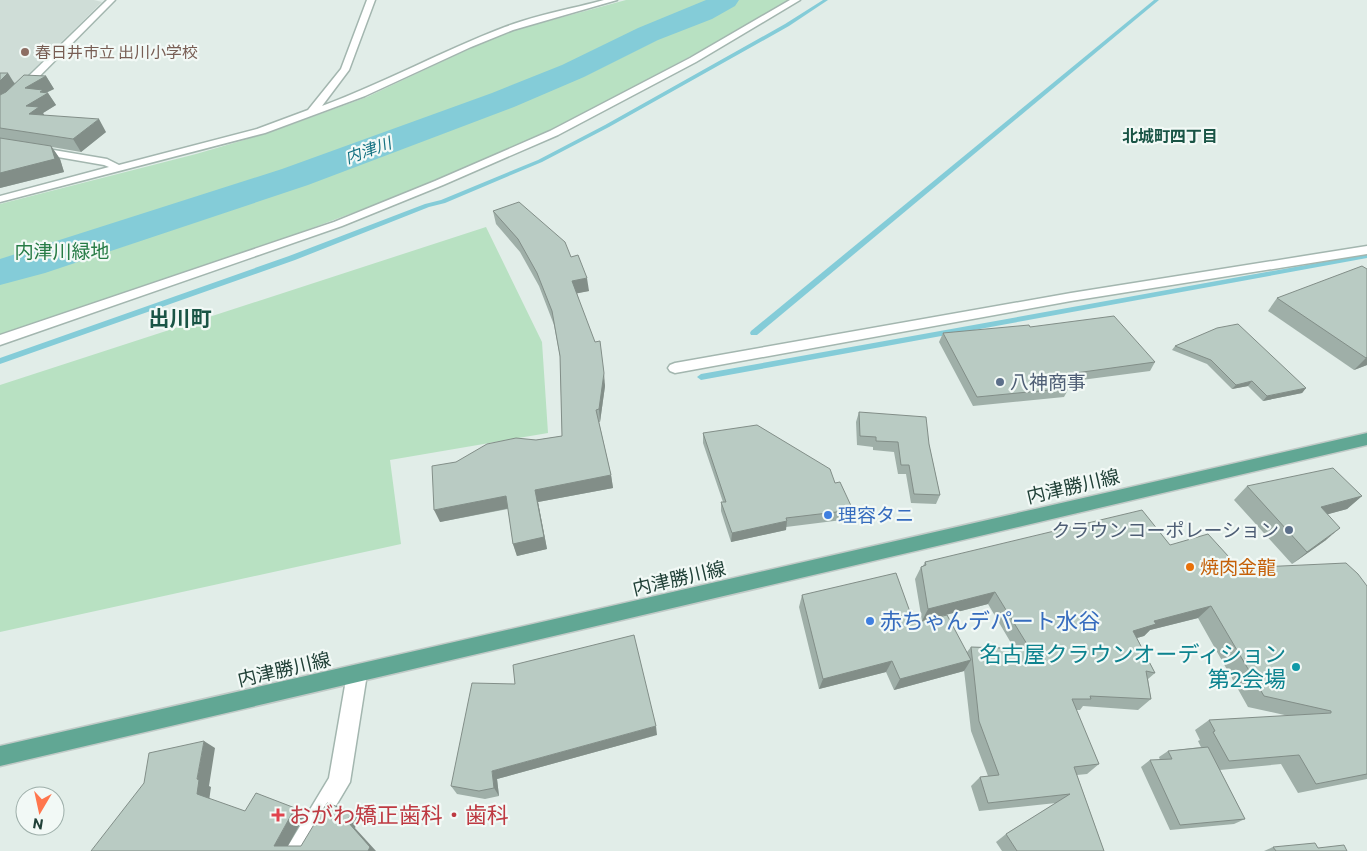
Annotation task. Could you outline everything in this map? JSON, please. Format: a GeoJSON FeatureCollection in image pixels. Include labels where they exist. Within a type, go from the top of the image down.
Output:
{"type":"FeatureCollection","features":[{"type":"Feature","properties":{"kind":"main road","name":"内津勝川線"},"geometry":{"type":"LineString","coordinates":[[0,756],[1367,438]]}},
{"type":"Feature","properties":{"kind":"street"},"geometry":{"type":"LineString","coordinates":[[0,108],[10,101],[111,0]]}},
{"type":"Feature","properties":{"kind":"street"},"geometry":{"type":"LineString","coordinates":[[313,111],[345,70],[371,0]]}},
{"type":"Feature","properties":{"kind":"street"},"geometry":{"type":"LineString","coordinates":[[0,199],[261,131],[362,94],[468,45],[510,28],[613,0]]}},
{"type":"Feature","properties":{"kind":"street"},"geometry":{"type":"LineString","coordinates":[[0,340],[338,224],[439,183],[554,133],[692,60],[796,0]]}},
{"type":"Feature","properties":{"kind":"street"},"geometry":{"type":"LineString","coordinates":[[0,144],[107,162],[119,169]]}},
{"type":"Feature","properties":{"kind":"street"},"geometry":{"type":"LineString","coordinates":[[674,368],[1071,297],[1367,250]]}},
{"type":"Feature","properties":{"kind":"street"},"geometry":{"type":"LineString","coordinates":[[296,851],[339,782],[357,674]]}},
{"type":"Feature","properties":{"kind":"shaded area","name":"春日井市立 出川小学校"},"geometry":{"type":"Polygon","coordinates":[[[0,0],[94,0],[102,2],[0,102],[0,0]]]}},
{"type":"Feature","properties":{"kind":"green space","name":"内津川緑地"},"geometry":{"type":"Polygon","coordinates":[[[626,0],[789,0],[725,38],[550,131],[438,181],[256,249],[0,336],[0,204],[196,154],[268,133],[367,97],[475,46],[515,30],[626,0]]]}},
{"type":"Feature","properties":{"kind":"green space"},"geometry":{"type":"Polygon","coordinates":[[[486,227],[542,342],[548,433],[390,460],[401,544],[0,632],[0,385],[486,227]]]}},
{"type":"Feature","properties":{"kind":"building"},"geometry":{"type":"Polygon","coordinates":[[[0,73],[8,73],[0,81],[0,73]]]}},
{"type":"Feature","properties":{"kind":"building"},"geometry":{"type":"Polygon","coordinates":[[[24,75],[46,76],[25,88],[43,90],[40,92],[48,93],[26,106],[39,107],[29,114],[99,119],[73,139],[0,128],[0,95],[6,92],[24,75]]]}},
{"type":"Feature","properties":{"kind":"building"},"geometry":{"type":"Polygon","coordinates":[[[0,138],[51,146],[55,159],[0,173],[0,138]]]}},
{"type":"Feature","properties":{"kind":"building"},"geometry":{"type":"Polygon","coordinates":[[[519,202],[565,242],[571,257],[578,255],[587,278],[572,281],[595,342],[600,341],[604,373],[599,409],[596,410],[611,475],[535,490],[544,537],[513,544],[506,496],[434,510],[432,466],[456,462],[487,444],[516,438],[536,440],[562,436],[560,356],[552,311],[537,273],[518,239],[493,211],[519,202]]]}},
{"type":"Feature","properties":{"kind":"building"},"geometry":{"type":"Polygon","coordinates":[[[1362,266],[1367,269],[1366,358],[1277,298],[1362,266]]]}},
{"type":"Feature","properties":{"kind":"building"},"geometry":{"type":"Polygon","coordinates":[[[1114,316],[1155,362],[1061,375],[1069,388],[977,397],[943,333],[1029,325],[1030,327],[1114,316]]]}},
{"type":"Feature","properties":{"kind":"building"},"geometry":{"type":"Polygon","coordinates":[[[1238,324],[1306,388],[1267,396],[1252,381],[1236,385],[1211,360],[1175,346],[1217,328],[1238,324]]]}},
{"type":"Feature","properties":{"kind":"building"},"geometry":{"type":"Polygon","coordinates":[[[859,412],[926,417],[929,444],[940,495],[914,494],[909,465],[901,465],[898,442],[876,441],[876,437],[860,436],[859,412]]]}},
{"type":"Feature","properties":{"kind":"building"},"geometry":{"type":"Polygon","coordinates":[[[757,425],[830,469],[835,483],[840,482],[853,510],[786,518],[787,521],[732,533],[721,502],[726,502],[703,433],[757,425]]]}},
{"type":"Feature","properties":{"kind":"building"},"geometry":{"type":"Polygon","coordinates":[[[1333,468],[1362,496],[1321,507],[1340,528],[1307,552],[1247,486],[1333,468]]]}},
{"type":"Feature","properties":{"kind":"building"},"geometry":{"type":"Polygon","coordinates":[[[1142,510],[1170,545],[1208,534],[1239,568],[1346,563],[1358,574],[1367,586],[1367,774],[1316,784],[1299,755],[1229,761],[1213,732],[1215,731],[1209,720],[1331,713],[1331,711],[1264,696],[1211,606],[1154,621],[1156,624],[1133,631],[1155,673],[1146,671],[1151,699],[1090,696],[1091,699],[1072,699],[1099,764],[1074,767],[1104,851],[1017,851],[1006,834],[1070,794],[988,803],[980,777],[999,775],[979,721],[971,647],[1030,649],[995,592],[928,609],[921,567],[926,565],[925,562],[1142,510]]]}},
{"type":"Feature","properties":{"kind":"building","name":"赤ちゃんデパート水谷"},"geometry":{"type":"Polygon","coordinates":[[[896,573],[914,623],[947,615],[971,660],[900,679],[892,661],[823,679],[802,595],[896,573]]]}},
{"type":"Feature","properties":{"kind":"building"},"geometry":{"type":"Polygon","coordinates":[[[634,635],[656,726],[492,771],[494,788],[479,791],[451,786],[472,683],[515,684],[513,665],[634,635]]]}},
{"type":"Feature","properties":{"kind":"building"},"geometry":{"type":"Polygon","coordinates":[[[204,741],[197,779],[199,780],[197,794],[245,811],[256,793],[295,808],[274,846],[301,846],[327,803],[352,812],[347,821],[370,847],[368,851],[91,851],[144,783],[149,753],[204,741]]]}},
{"type":"Feature","properties":{"kind":"building"},"geometry":{"type":"Polygon","coordinates":[[[1208,747],[1245,819],[1180,825],[1150,760],[1172,759],[1168,751],[1208,747]]]}},
{"type":"Feature","properties":{"kind":"building"},"geometry":{"type":"Polygon","coordinates":[[[1315,843],[1318,848],[1344,845],[1347,851],[1276,851],[1273,847],[1315,843]]]}},
{"type":"Feature","properties":{"kind":"waterway","name":"内津川"},"geometry":{"type":"LineString","coordinates":[[0,272],[30,264],[295,177],[503,100],[573,71],[648,34],[702,13],[726,0]]}},
{"type":"Feature","properties":{"kind":"waterway"},"geometry":{"type":"LineString","coordinates":[[0,361],[292,258],[427,205],[443,202],[540,161],[607,126],[787,25],[826,0]]}},
{"type":"Feature","properties":{"kind":"waterway"},"geometry":{"type":"LineString","coordinates":[[754,333],[1157,0]]}},
{"type":"Feature","properties":{"kind":"waterway"},"geometry":{"type":"LineString","coordinates":[[701,377],[1367,256]]}},
{"type":"Feature","properties":{"kind":"place","name":"春日井市立 出川小学校"},"geometry":{"type":"Point","coordinates":[25,52]}},
{"type":"Feature","properties":{"kind":"place","name":"八神商事"},"geometry":{"type":"Point","coordinates":[1000,382]}},
{"type":"Feature","properties":{"kind":"place","name":"理容タニ"},"geometry":{"type":"Point","coordinates":[828,515]}},
{"type":"Feature","properties":{"kind":"place","name":"クラウンコーポレーション"},"geometry":{"type":"Point","coordinates":[1289,530]}},
{"type":"Feature","properties":{"kind":"place","name":"焼肉金龍"},"geometry":{"type":"Point","coordinates":[1190,567]}},
{"type":"Feature","properties":{"kind":"place","name":"赤ちゃんデパート水谷"},"geometry":{"type":"Point","coordinates":[870,621]}},
{"type":"Feature","properties":{"kind":"place","name":"名古屋クラウンオーディション 第2会場"},"geometry":{"type":"Point","coordinates":[1296,667]}},
{"type":"Feature","properties":{"kind":"place","name":"おがわ矯正歯科・歯科"},"geometry":{"type":"Point","coordinates":[278,815]}},
{"type":"Feature","properties":{"kind":"district","name":"北城町四丁目"},"geometry":{"type":"Point","coordinates":[1170,136]}},
{"type":"Feature","properties":{"kind":"district","name":"出川町"},"geometry":{"type":"Point","coordinates":[180,319]}}]}
